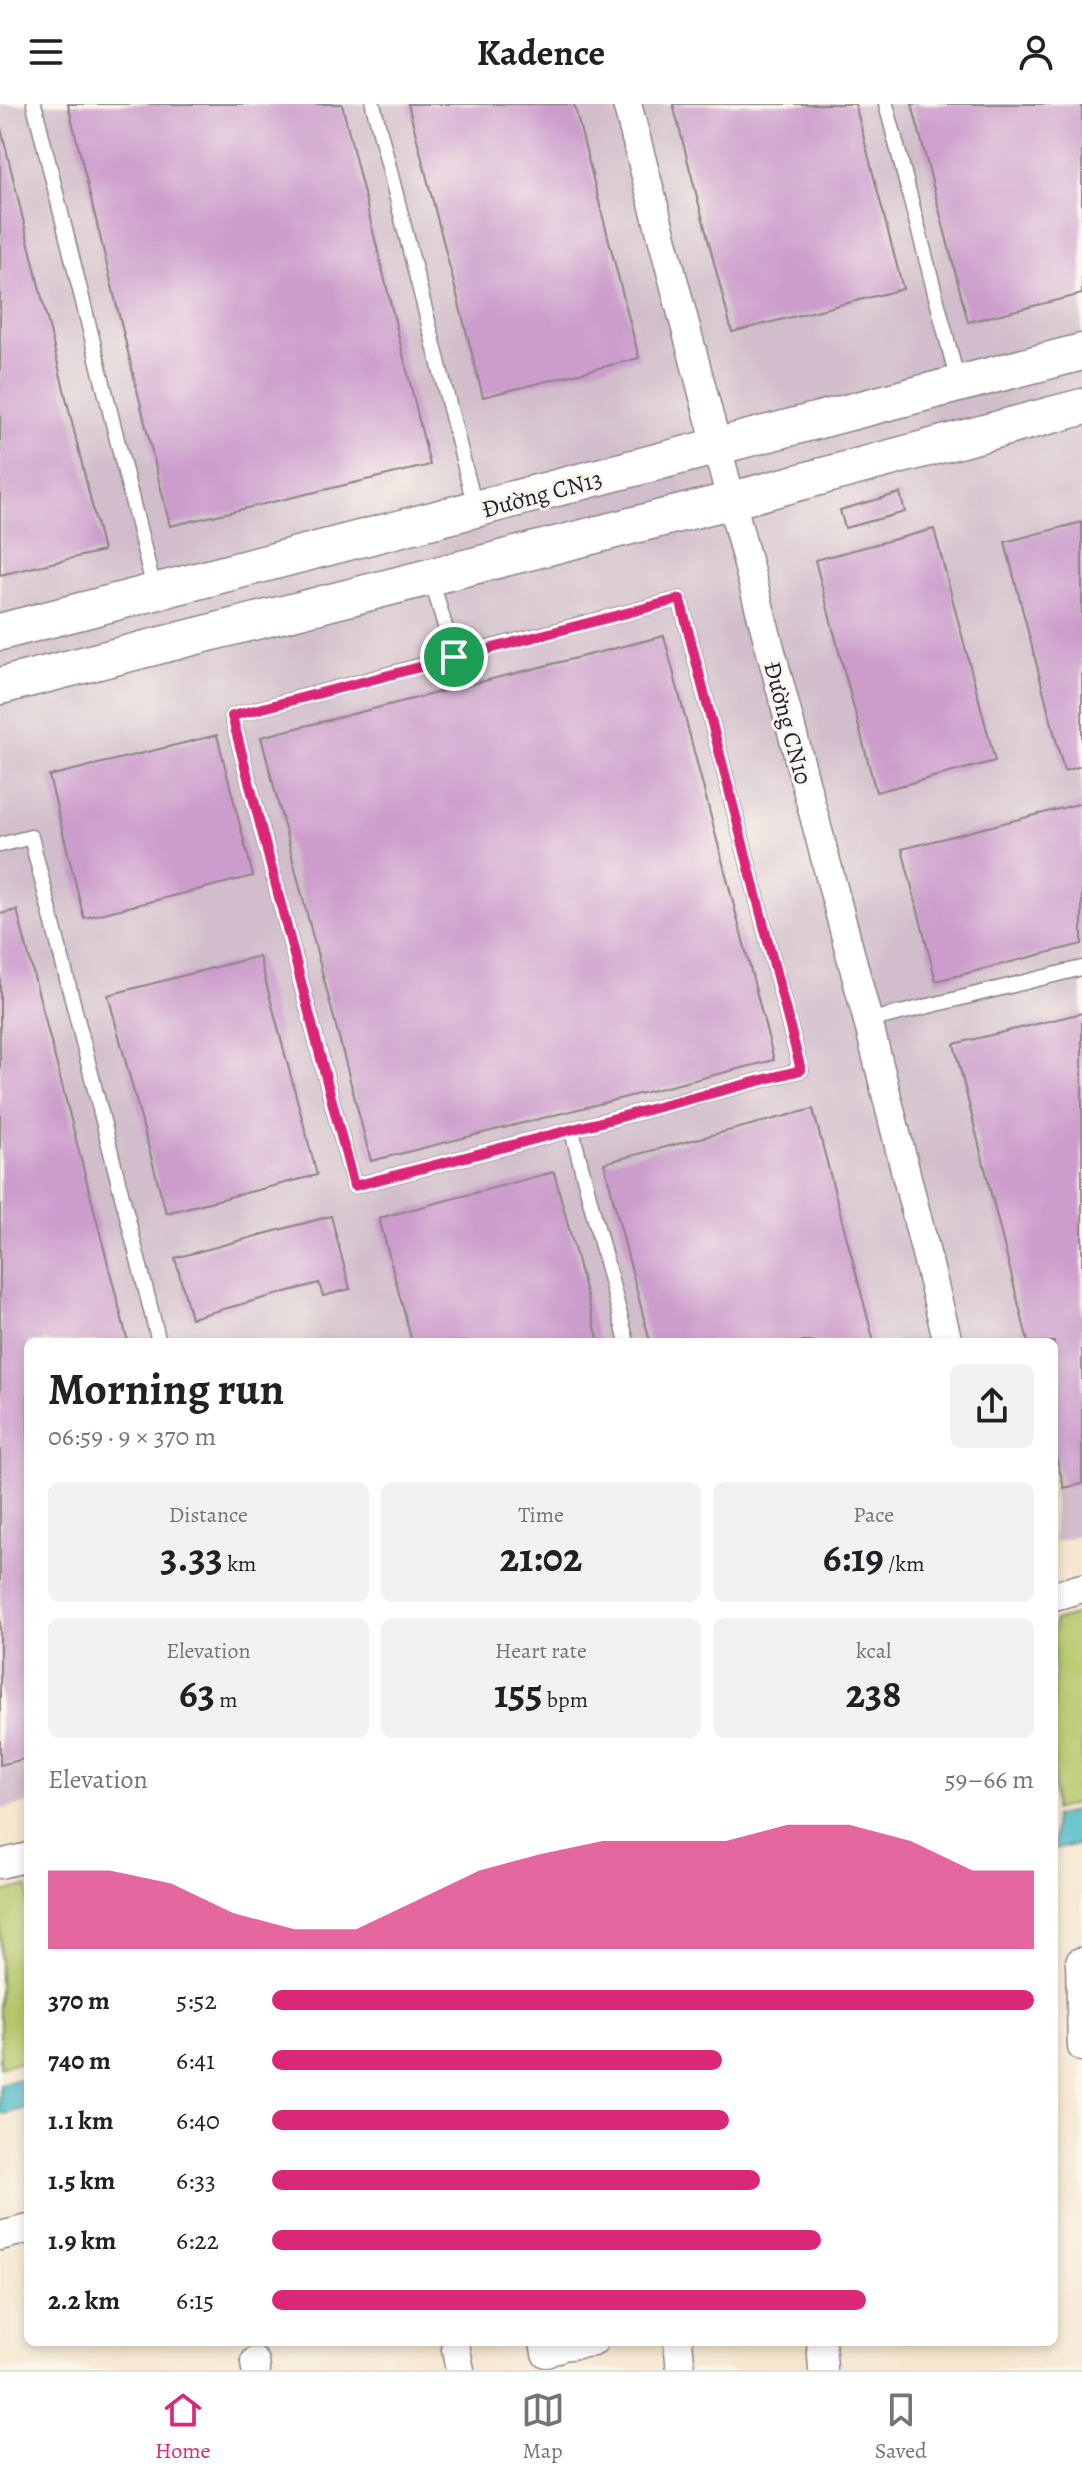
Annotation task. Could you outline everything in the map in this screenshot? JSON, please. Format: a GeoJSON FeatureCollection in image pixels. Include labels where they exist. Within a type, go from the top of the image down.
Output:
{"type":"FeatureCollection","features":[{"type":"Feature","properties":{"kind":"street","name":"Đường CN10"},"geometry":{"type":"LineString","coordinates":[[627,104],[715,449],[868,1021],[947,1338]]}},
{"type":"Feature","properties":{"kind":"street","name":"Đường CN13"},"geometry":{"type":"LineString","coordinates":[[0,632],[1082,352]]}},
{"type":"Feature","properties":{"kind":"street"},"geometry":{"type":"LineString","coordinates":[[0,686],[729,501],[1082,407]]}},
{"type":"Feature","properties":{"kind":"street"},"geometry":{"type":"LineString","coordinates":[[1058,1595],[1082,1588]]}},
{"type":"Feature","properties":{"kind":"street"},"geometry":{"type":"LineString","coordinates":[[0,1864],[24,1858]]}},
{"type":"Feature","properties":{"kind":"street"},"geometry":{"type":"LineString","coordinates":[[1072,1964],[1082,2047]]}},
{"type":"Feature","properties":{"kind":"street"},"geometry":{"type":"LineString","coordinates":[[0,2236],[24,2230]]}},
{"type":"Feature","properties":{"kind":"street"},"geometry":{"type":"LineString","coordinates":[[678,2346],[681,2370]]}},
{"type":"Feature","properties":{"kind":"street"},"geometry":{"type":"LineString","coordinates":[[821,2346],[823,2370]]}},
{"type":"Feature","properties":{"kind":"lane"},"geometry":{"type":"LineString","coordinates":[[34,104],[155,593]]}},
{"type":"Feature","properties":{"kind":"lane"},"geometry":{"type":"LineString","coordinates":[[373,104],[477,511]]}},
{"type":"Feature","properties":{"kind":"lane"},"geometry":{"type":"LineString","coordinates":[[886,104],[959,383]]}},
{"type":"Feature","properties":{"kind":"lane"},"geometry":{"type":"LineString","coordinates":[[431,577],[454,657]]}},
{"type":"Feature","properties":{"kind":"lane"},"geometry":{"type":"LineString","coordinates":[[680,599],[801,1070],[354,1186],[232,716],[454,657],[680,599]]}},
{"type":"Feature","properties":{"kind":"lane"},"geometry":{"type":"LineString","coordinates":[[0,845],[31,837],[158,1338]]}},
{"type":"Feature","properties":{"kind":"lane"},"geometry":{"type":"LineString","coordinates":[[868,1021],[1082,968]]}},
{"type":"Feature","properties":{"kind":"lane"},"geometry":{"type":"LineString","coordinates":[[572,1131],[626,1338]]}},
{"type":"Feature","properties":{"kind":"shaded area"},"geometry":{"type":"Polygon","coordinates":[[[0,104],[1082,104],[1082,1535],[1058,1541],[1058,1338],[24,1338],[24,1804],[0,1810],[0,104]]]}},
{"type":"Feature","properties":{"kind":"green space"},"geometry":{"type":"Polygon","coordinates":[[[1082,1613],[1082,1802],[1058,1809],[1058,1620],[1082,1613]]]}},
{"type":"Feature","properties":{"kind":"green space"},"geometry":{"type":"Polygon","coordinates":[[[24,1887],[24,2061],[0,2067],[0,1894],[24,1887]]]}},
{"type":"Feature","properties":{"kind":"water"},"geometry":{"type":"Polygon","coordinates":[[[1082,1809],[1082,1843],[1058,1849],[1058,1816],[1082,1809]]]}},
{"type":"Feature","properties":{"kind":"water"},"geometry":{"type":"Polygon","coordinates":[[[24,2078],[24,2109],[0,2115],[0,2084],[24,2078]]]}},
{"type":"Feature","properties":{"kind":"building"},"geometry":{"type":"Polygon","coordinates":[[[68,104],[342,104],[430,465],[170,526],[68,104]]]}},
{"type":"Feature","properties":{"kind":"building"},"geometry":{"type":"Polygon","coordinates":[[[408,104],[574,104],[639,358],[483,397],[408,104]]]}},
{"type":"Feature","properties":{"kind":"building"},"geometry":{"type":"Polygon","coordinates":[[[673,104],[855,104],[903,289],[732,332],[673,104]]]}},
{"type":"Feature","properties":{"kind":"building"},"geometry":{"type":"Polygon","coordinates":[[[912,104],[1082,104],[1082,294],[968,322],[912,104]]]}},
{"type":"Feature","properties":{"kind":"building"},"geometry":{"type":"Polygon","coordinates":[[[0,124],[103,551],[0,575],[0,124]]]}},
{"type":"Feature","properties":{"kind":"building"},"geometry":{"type":"Polygon","coordinates":[[[900,493],[905,512],[845,528],[840,510],[900,493]]]}},
{"type":"Feature","properties":{"kind":"building"},"geometry":{"type":"Polygon","coordinates":[[[1082,522],[1082,766],[1064,771],[1005,542],[1082,522]]]}},
{"type":"Feature","properties":{"kind":"building"},"geometry":{"type":"Polygon","coordinates":[[[934,529],[995,761],[876,792],[815,560],[934,529]]]}},
{"type":"Feature","properties":{"kind":"building"},"geometry":{"type":"Polygon","coordinates":[[[664,636],[774,1060],[371,1161],[261,737],[664,636]]]}},
{"type":"Feature","properties":{"kind":"building"},"geometry":{"type":"Polygon","coordinates":[[[217,735],[253,876],[84,918],[49,776],[217,735]]]}},
{"type":"Feature","properties":{"kind":"building"},"geometry":{"type":"Polygon","coordinates":[[[1082,803],[1082,944],[936,981],[902,849],[1082,803]]]}},
{"type":"Feature","properties":{"kind":"building"},"geometry":{"type":"Polygon","coordinates":[[[17,910],[127,1338],[24,1338],[24,1759],[0,1765],[0,914],[17,910]]]}},
{"type":"Feature","properties":{"kind":"building"},"geometry":{"type":"Polygon","coordinates":[[[259,956],[317,1175],[166,1213],[108,995],[259,956]]]}},
{"type":"Feature","properties":{"kind":"building"},"geometry":{"type":"Polygon","coordinates":[[[1082,1013],[1082,1484],[1064,1488],[1058,1463],[1058,1338],[1027,1338],[954,1044],[1082,1013]]]}},
{"type":"Feature","properties":{"kind":"building"},"geometry":{"type":"Polygon","coordinates":[[[813,1109],[873,1338],[649,1338],[604,1163],[813,1109]]]}},
{"type":"Feature","properties":{"kind":"building"},"geometry":{"type":"Polygon","coordinates":[[[554,1172],[598,1338],[411,1338],[379,1218],[554,1172]]]}},
{"type":"Feature","properties":{"kind":"building"},"geometry":{"type":"Polygon","coordinates":[[[331,1216],[350,1289],[323,1296],[319,1283],[191,1318],[175,1258],[331,1216]]]}},
{"type":"Feature","properties":{"kind":"route"},"geometry":{"type":"LineString","coordinates":[[680,599],[801,1070],[354,1186],[232,716],[454,657],[680,599]]}}]}
